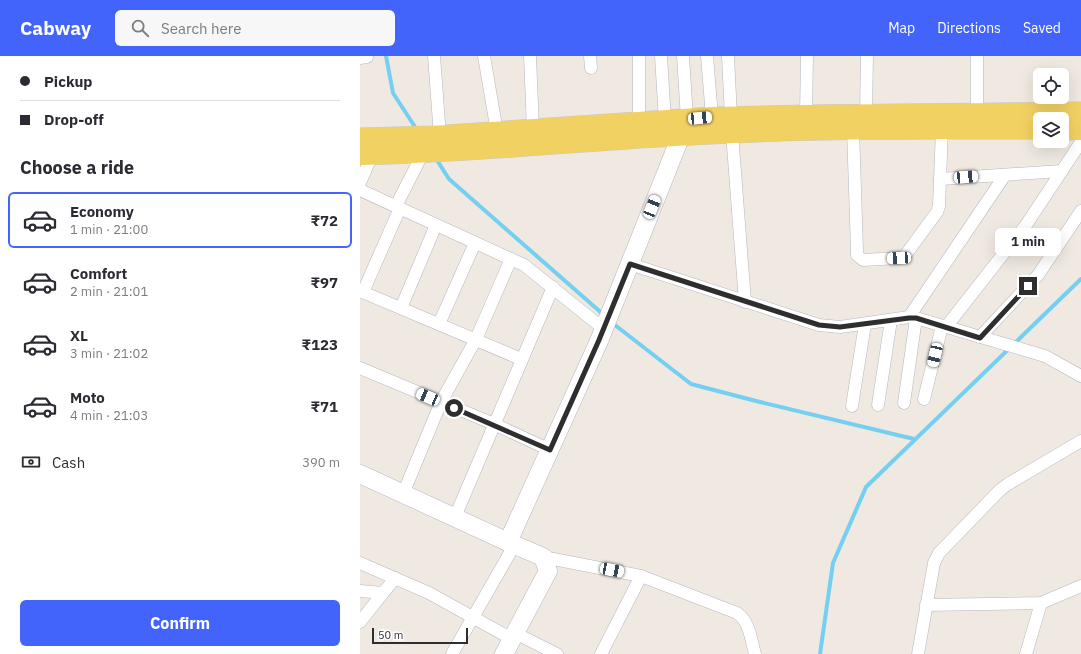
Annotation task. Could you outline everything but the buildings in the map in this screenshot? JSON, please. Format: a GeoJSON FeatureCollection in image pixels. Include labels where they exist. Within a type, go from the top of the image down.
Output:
{"type":"FeatureCollection","features":[{"type":"Feature","properties":{"kind":"main road"},"geometry":{"type":"LineString","coordinates":[[360,138],[431,144],[684,128],[725,122],[806,115],[1081,112]]}},
{"type":"Feature","properties":{"kind":"main road"},"geometry":{"type":"LineString","coordinates":[[366,155],[497,132],[665,121],[684,128]]}},
{"type":"Feature","properties":{"kind":"main road"},"geometry":{"type":"LineString","coordinates":[[725,122],[853,129],[1033,129]]}},
{"type":"Feature","properties":{"kind":"main road"},"geometry":{"type":"LineString","coordinates":[[1069,130],[1081,130]]}},
{"type":"Feature","properties":{"kind":"street"},"geometry":{"type":"LineString","coordinates":[[434,56],[431,144],[398,207],[362,291],[521,359]]}},
{"type":"Feature","properties":{"kind":"street"},"geometry":{"type":"LineString","coordinates":[[484,56],[497,132]]}},
{"type":"Feature","properties":{"kind":"street"},"geometry":{"type":"LineString","coordinates":[[530,56],[533,130]]}},
{"type":"Feature","properties":{"kind":"street"},"geometry":{"type":"LineString","coordinates":[[590,56],[591,68]]}},
{"type":"Feature","properties":{"kind":"street"},"geometry":{"type":"LineString","coordinates":[[639,56],[639,122]]}},
{"type":"Feature","properties":{"kind":"street"},"geometry":{"type":"LineString","coordinates":[[661,56],[665,121]]}},
{"type":"Feature","properties":{"kind":"street"},"geometry":{"type":"LineString","coordinates":[[452,654],[474,618],[512,543],[550,450],[604,329],[684,128],[683,56]]}},
{"type":"Feature","properties":{"kind":"street"},"geometry":{"type":"LineString","coordinates":[[707,56],[725,122],[745,302]]}},
{"type":"Feature","properties":{"kind":"street"},"geometry":{"type":"LineString","coordinates":[[725,122],[728,56]]}},
{"type":"Feature","properties":{"kind":"street"},"geometry":{"type":"LineString","coordinates":[[806,115],[807,56]]}},
{"type":"Feature","properties":{"kind":"street"},"geometry":{"type":"LineString","coordinates":[[866,114],[867,56]]}},
{"type":"Feature","properties":{"kind":"street"},"geometry":{"type":"LineString","coordinates":[[977,56],[977,114]]}},
{"type":"Feature","properties":{"kind":"street"},"geometry":{"type":"LineString","coordinates":[[853,129],[856,250],[857,255],[863,260],[899,258],[904,256],[937,212],[939,206],[942,129]]}},
{"type":"Feature","properties":{"kind":"street"},"geometry":{"type":"LineString","coordinates":[[924,399],[944,326],[1026,225],[1081,142]]}},
{"type":"Feature","properties":{"kind":"street"},"geometry":{"type":"LineString","coordinates":[[360,183],[366,155]]}},
{"type":"Feature","properties":{"kind":"street"},"geometry":{"type":"LineString","coordinates":[[940,179],[1062,171]]}},
{"type":"Feature","properties":{"kind":"street"},"geometry":{"type":"LineString","coordinates":[[904,403],[913,318],[1005,175]]}},
{"type":"Feature","properties":{"kind":"street"},"geometry":{"type":"LineString","coordinates":[[360,190],[532,270],[604,329]]}},
{"type":"Feature","properties":{"kind":"street"},"geometry":{"type":"LineString","coordinates":[[983,338],[1038,276],[1081,210]]}},
{"type":"Feature","properties":{"kind":"street"},"geometry":{"type":"LineString","coordinates":[[401,308],[436,225]]}},
{"type":"Feature","properties":{"kind":"street"},"geometry":{"type":"LineString","coordinates":[[439,324],[475,243]]}},
{"type":"Feature","properties":{"kind":"street"},"geometry":{"type":"LineString","coordinates":[[403,494],[441,402],[476,339],[511,259]]}},
{"type":"Feature","properties":{"kind":"street"},"geometry":{"type":"LineString","coordinates":[[630,264],[819,325],[840,327],[913,318],[1046,356],[1081,376]]}},
{"type":"Feature","properties":{"kind":"street"},"geometry":{"type":"LineString","coordinates":[[455,517],[521,359],[553,287]]}},
{"type":"Feature","properties":{"kind":"street"},"geometry":{"type":"LineString","coordinates":[[878,405],[891,320]]}},
{"type":"Feature","properties":{"kind":"street"},"geometry":{"type":"LineString","coordinates":[[852,406],[866,324]]}},
{"type":"Feature","properties":{"kind":"street"},"geometry":{"type":"LineString","coordinates":[[360,368],[494,424],[550,450]]}},
{"type":"Feature","properties":{"kind":"street"},"geometry":{"type":"LineString","coordinates":[[918,654],[934,563],[942,549],[1000,490],[1081,441]]}},
{"type":"Feature","properties":{"kind":"street"},"geometry":{"type":"LineString","coordinates":[[360,474],[543,557],[641,576],[737,613],[743,617],[746,622],[755,654]]}},
{"type":"Feature","properties":{"kind":"street"},"geometry":{"type":"LineString","coordinates":[[511,642],[548,571],[543,557]]}},
{"type":"Feature","properties":{"kind":"street"},"geometry":{"type":"LineString","coordinates":[[360,563],[429,593],[474,618],[511,642],[557,654]]}},
{"type":"Feature","properties":{"kind":"street"},"geometry":{"type":"LineString","coordinates":[[601,654],[641,576]]}},
{"type":"Feature","properties":{"kind":"street"},"geometry":{"type":"LineString","coordinates":[[360,622],[395,578]]}},
{"type":"Feature","properties":{"kind":"street"},"geometry":{"type":"LineString","coordinates":[[926,605],[1041,603],[1081,586]]}},
{"type":"Feature","properties":{"kind":"street"},"geometry":{"type":"LineString","coordinates":[[360,592],[383,593]]}},
{"type":"Feature","properties":{"kind":"street"},"geometry":{"type":"LineString","coordinates":[[1026,654],[1041,603]]}},
{"type":"Feature","properties":{"kind":"waterway"},"geometry":{"type":"LineString","coordinates":[[386,56],[393,93],[417,130]]}},
{"type":"Feature","properties":{"kind":"waterway"},"geometry":{"type":"LineString","coordinates":[[435,157],[449,179],[605,316]]}},
{"type":"Feature","properties":{"kind":"waterway"},"geometry":{"type":"LineString","coordinates":[[820,654],[833,563],[866,487],[1081,279]]}},
{"type":"Feature","properties":{"kind":"waterway"},"geometry":{"type":"LineString","coordinates":[[611,322],[691,384],[914,439]]}},
{"type":"Feature","properties":{"kind":"route"},"geometry":{"type":"LineString","coordinates":[[454,408],[494,424],[550,450],[599,340],[630,264],[819,325],[840,327],[916,318],[980,338],[1028,286]]}}]}
